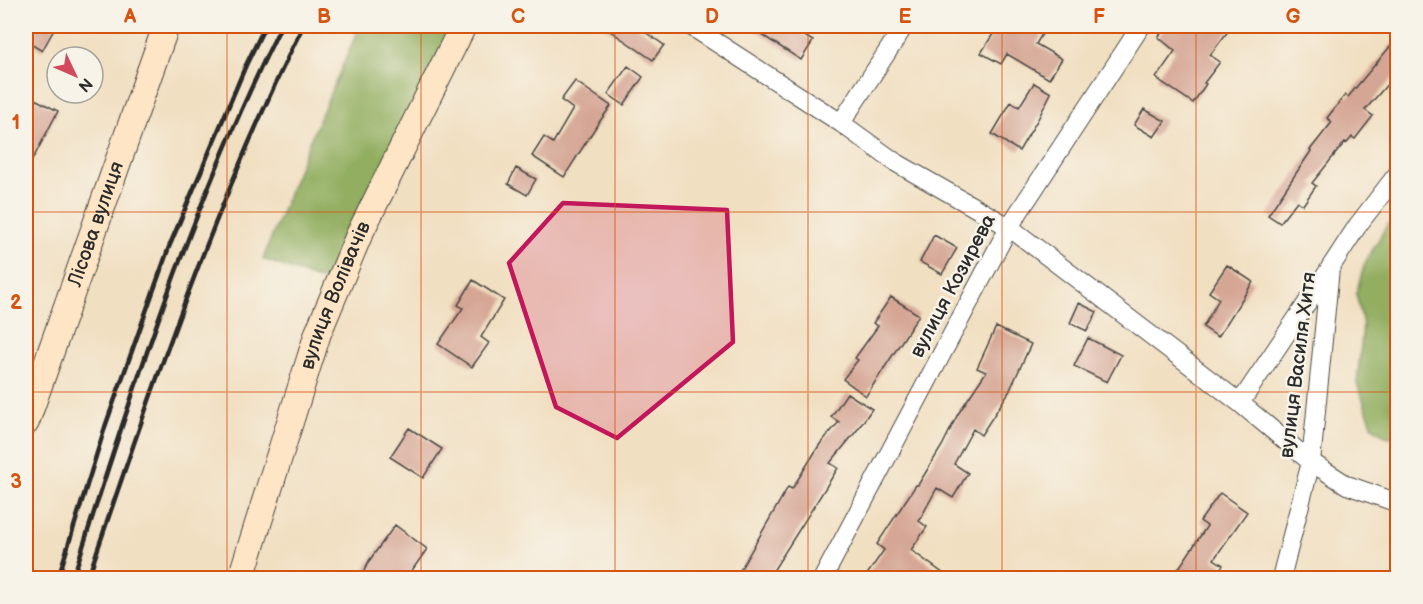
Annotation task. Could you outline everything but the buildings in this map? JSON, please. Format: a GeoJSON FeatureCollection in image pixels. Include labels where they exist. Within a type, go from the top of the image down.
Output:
{"type":"FeatureCollection","features":[{"type":"Feature","properties":{"kind":"street","name":"Лісова вулиця"},"geometry":{"type":"LineString","coordinates":[[26,422],[166,26]]}},
{"type":"Feature","properties":{"kind":"street","name":"вулиця Волівачів"},"geometry":{"type":"LineString","coordinates":[[241,579],[318,333],[359,235],[463,26]]}},
{"type":"Feature","properties":{"kind":"street"},"geometry":{"type":"LineString","coordinates":[[691,26],[841,123],[896,162],[1009,227],[1240,403],[1311,462],[1347,485],[1398,502]]}},
{"type":"Feature","properties":{"kind":"street"},"geometry":{"type":"LineString","coordinates":[[841,123],[904,26]]}},
{"type":"Feature","properties":{"kind":"street","name":"вулиця Козирева"},"geometry":{"type":"LineString","coordinates":[[823,579],[1009,227],[1141,26]]}},
{"type":"Feature","properties":{"kind":"street","name":"вулиця Василя Хитя"},"geometry":{"type":"LineString","coordinates":[[1281,579],[1311,462],[1330,268],[1358,225],[1398,173]]}},
{"type":"Feature","properties":{"kind":"street"},"geometry":{"type":"LineString","coordinates":[[1240,403],[1330,268]]}},
{"type":"Feature","properties":{"kind":"highlighted area"},"geometry":{"type":"Polygon","coordinates":[[[563,203],[727,210],[733,342],[617,438],[556,407],[509,263],[563,203]]]}},
{"type":"Feature","properties":{"kind":"green space"},"geometry":{"type":"Polygon","coordinates":[[[360,26],[453,26],[330,283],[263,259],[308,145],[360,26]]]}},
{"type":"Feature","properties":{"kind":"green space"},"geometry":{"type":"Polygon","coordinates":[[[1397,213],[1397,438],[1385,436],[1373,427],[1357,384],[1363,325],[1356,293],[1365,263],[1389,222],[1397,213]]]}},
{"type":"Feature","properties":{"kind":"railway"},"geometry":{"type":"LineString","coordinates":[[58,578],[106,424],[169,247],[246,65],[265,26]]}},
{"type":"Feature","properties":{"kind":"railway"},"geometry":{"type":"LineString","coordinates":[[73,578],[166,298],[220,160],[281,26]]}},
{"type":"Feature","properties":{"kind":"railway"},"geometry":{"type":"LineString","coordinates":[[88,578],[186,298],[241,161],[303,26]]}}]}
